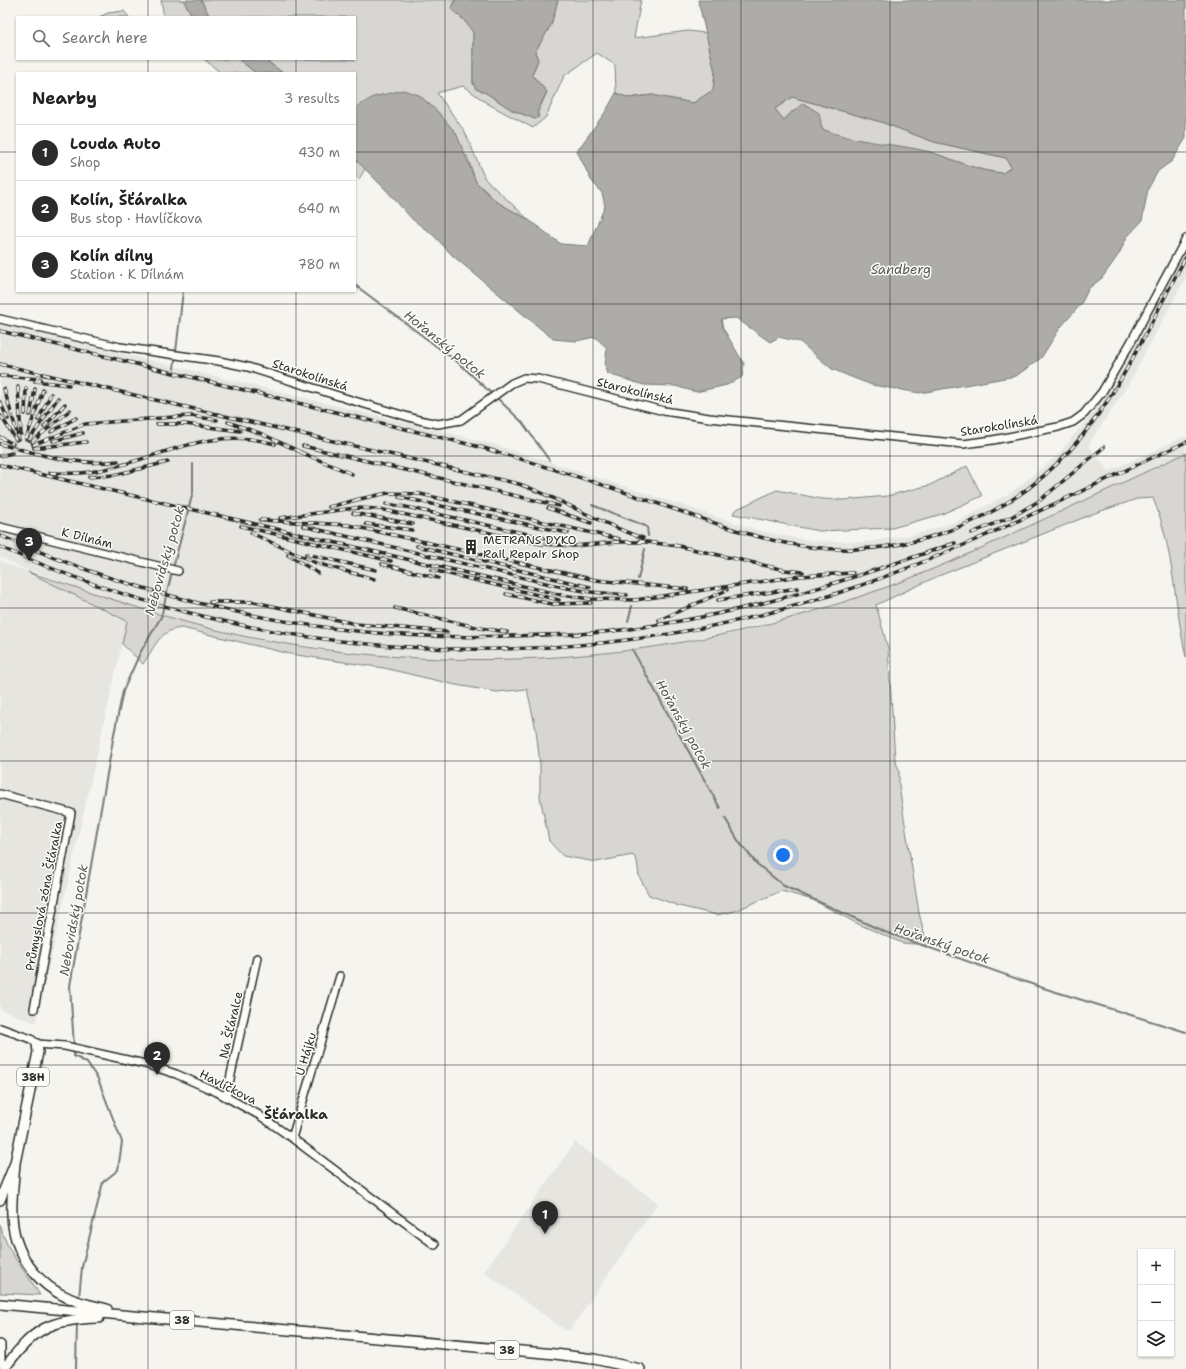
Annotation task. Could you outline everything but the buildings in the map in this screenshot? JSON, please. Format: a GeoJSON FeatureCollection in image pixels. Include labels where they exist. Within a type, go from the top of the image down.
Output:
{"type":"FeatureCollection","features":[{"type":"Feature","properties":{"kind":"main road","name":"38H"},"geometry":{"type":"LineString","coordinates":[[15,1163],[38,1052],[37,1044]]}},
{"type":"Feature","properties":{"kind":"main road"},"geometry":{"type":"LineString","coordinates":[[0,1188],[15,1163]]}},
{"type":"Feature","properties":{"kind":"main road"},"geometry":{"type":"LineString","coordinates":[[0,1200],[15,1163]]}},
{"type":"Feature","properties":{"kind":"main road"},"geometry":{"type":"LineString","coordinates":[[15,1163],[12,1214],[17,1245],[29,1268],[59,1294],[71,1300],[85,1311],[140,1316]]}},
{"type":"Feature","properties":{"kind":"main road"},"geometry":{"type":"LineString","coordinates":[[0,1304],[70,1315]]}},
{"type":"Feature","properties":{"kind":"main road"},"geometry":{"type":"LineString","coordinates":[[4,1369],[22,1345],[34,1334],[70,1315],[85,1311],[140,1316]]}},
{"type":"Feature","properties":{"kind":"main road","name":"38"},"geometry":{"type":"LineString","coordinates":[[140,1316],[555,1354],[594,1359],[640,1369]]}},
{"type":"Feature","properties":{"kind":"main road"},"geometry":{"type":"LineString","coordinates":[[0,1345],[0,1362]]}},
{"type":"Feature","properties":{"kind":"street","name":"Starokolínská"},"geometry":{"type":"LineString","coordinates":[[0,319],[120,347],[219,361],[248,367],[351,400],[438,424],[461,420],[502,389],[524,378],[538,379],[664,411],[702,417],[951,443],[978,443],[1058,427],[1073,422],[1084,414],[1102,392],[1131,342],[1186,239]]}},
{"type":"Feature","properties":{"kind":"street","name":"K Dílnám"},"geometry":{"type":"LineString","coordinates":[[0,527],[178,571]]}},
{"type":"Feature","properties":{"kind":"street","name":"Průmyslová zóna Šťáralka"},"geometry":{"type":"LineString","coordinates":[[0,794],[71,813],[34,1009]]}},
{"type":"Feature","properties":{"kind":"street","name":"Na Šťáralce"},"geometry":{"type":"LineString","coordinates":[[226,1097],[257,958]]}},
{"type":"Feature","properties":{"kind":"street","name":"U Hájku"},"geometry":{"type":"LineString","coordinates":[[292,1138],[340,976]]}},
{"type":"Feature","properties":{"kind":"street","name":"Havlíčkova"},"geometry":{"type":"LineString","coordinates":[[0,1028],[31,1039],[37,1044],[65,1046],[120,1057],[176,1074],[226,1097],[259,1115],[292,1138],[435,1245]]}},
{"type":"Feature","properties":{"kind":"shaded area"},"geometry":{"type":"Polygon","coordinates":[[[161,0],[183,0],[192,16],[164,16],[161,0]]]}},
{"type":"Feature","properties":{"kind":"shaded area"},"geometry":{"type":"Polygon","coordinates":[[[201,0],[455,0],[451,9],[464,20],[473,32],[473,83],[476,89],[486,93],[512,110],[535,119],[547,92],[532,75],[538,60],[535,52],[551,25],[558,0],[641,0],[634,38],[688,31],[706,33],[715,72],[713,90],[693,103],[652,95],[629,98],[616,93],[615,65],[597,53],[564,76],[546,117],[533,128],[490,105],[463,86],[437,93],[465,132],[485,179],[529,220],[497,202],[476,182],[467,156],[356,108],[356,72],[282,72],[265,60],[356,60],[356,16],[209,16],[201,0]]]}},
{"type":"Feature","properties":{"kind":"shaded area"},"geometry":{"type":"Polygon","coordinates":[[[124,11],[128,16],[101,16],[108,13],[124,11]]]}},
{"type":"Feature","properties":{"kind":"shaded area"},"geometry":{"type":"Polygon","coordinates":[[[205,60],[239,60],[255,72],[220,72],[205,60]]]}},
{"type":"Feature","properties":{"kind":"shaded area"},"geometry":{"type":"Polygon","coordinates":[[[792,97],[881,122],[934,142],[1006,158],[1011,167],[1003,173],[993,172],[928,152],[838,136],[820,128],[792,111],[784,120],[775,109],[792,97]]]}},
{"type":"Feature","properties":{"kind":"shaded area"},"geometry":{"type":"Polygon","coordinates":[[[356,160],[365,169],[359,179],[356,177],[356,160]]]}},
{"type":"Feature","properties":{"kind":"shaded area"},"geometry":{"type":"Polygon","coordinates":[[[1186,245],[1186,277],[1125,390],[1088,445],[1109,471],[1186,436],[1186,453],[946,564],[871,593],[801,615],[686,641],[585,655],[474,660],[395,657],[284,643],[203,627],[108,599],[33,571],[32,573],[0,557],[0,324],[482,441],[760,531],[813,541],[865,542],[912,535],[960,520],[1012,492],[1058,455],[1093,412],[1112,382],[1186,245]]]}},
{"type":"Feature","properties":{"kind":"shaded area"},"geometry":{"type":"Polygon","coordinates":[[[1186,453],[1186,657],[1170,557],[1160,517],[1153,498],[1137,499],[1095,513],[936,577],[876,605],[888,648],[895,760],[899,770],[899,786],[919,913],[927,945],[902,943],[856,923],[813,900],[781,891],[735,911],[717,915],[679,906],[649,895],[639,876],[637,861],[633,855],[596,862],[563,856],[549,841],[540,797],[540,764],[536,730],[527,689],[497,692],[456,685],[384,668],[290,654],[182,628],[174,629],[168,632],[158,640],[143,664],[122,644],[127,621],[28,572],[188,623],[243,636],[321,649],[401,657],[480,660],[560,657],[639,649],[717,636],[794,617],[870,593],[935,568],[983,547],[1186,453]]]}},
{"type":"Feature","properties":{"kind":"shaded area"},"geometry":{"type":"Polygon","coordinates":[[[967,466],[982,496],[942,514],[892,528],[819,531],[733,514],[735,510],[777,490],[822,499],[844,500],[887,496],[930,485],[967,466]]]}},
{"type":"Feature","properties":{"kind":"shaded area"},"geometry":{"type":"Polygon","coordinates":[[[0,561],[28,572],[127,621],[36,1023],[0,1009],[0,561]]]}},
{"type":"Feature","properties":{"kind":"shaded area"},"geometry":{"type":"Polygon","coordinates":[[[575,1142],[658,1203],[569,1331],[565,1330],[484,1272],[575,1142]]]}},
{"type":"Feature","properties":{"kind":"shaded area"},"geometry":{"type":"Polygon","coordinates":[[[0,1224],[7,1244],[40,1295],[0,1293],[0,1224]]]}},
{"type":"Feature","properties":{"kind":"water"},"geometry":{"type":"Polygon","coordinates":[[[183,0],[201,0],[209,16],[192,16],[183,0]]]}},
{"type":"Feature","properties":{"kind":"water"},"geometry":{"type":"Polygon","coordinates":[[[455,0],[558,0],[551,25],[535,52],[538,60],[532,75],[547,92],[537,111],[539,117],[535,119],[512,110],[486,93],[476,89],[473,83],[473,32],[464,20],[451,9],[455,0]]]}},
{"type":"Feature","properties":{"kind":"water","name":"Sandberg"},"geometry":{"type":"Polygon","coordinates":[[[698,0],[1186,0],[1186,138],[1172,161],[1158,171],[1148,189],[1142,221],[1127,237],[1119,254],[1102,278],[1089,288],[1081,304],[1060,328],[1041,358],[1016,376],[920,393],[872,385],[832,369],[800,342],[779,337],[770,342],[736,318],[721,319],[723,328],[744,364],[742,377],[727,385],[696,392],[675,386],[644,385],[608,374],[605,365],[607,348],[595,337],[576,341],[553,339],[453,256],[433,235],[412,219],[356,160],[356,107],[373,97],[403,90],[419,95],[438,112],[456,133],[476,182],[497,202],[529,220],[561,244],[588,246],[605,206],[602,193],[591,180],[577,151],[606,111],[616,93],[629,98],[652,95],[693,103],[713,90],[715,72],[698,0]],[[792,97],[775,109],[784,120],[803,103],[819,113],[822,129],[835,134],[930,152],[975,168],[994,172],[1003,173],[1011,167],[1006,158],[934,142],[881,122],[792,97]]]}},
{"type":"Feature","properties":{"kind":"water"},"geometry":{"type":"Polygon","coordinates":[[[239,60],[265,60],[282,72],[255,72],[239,60]]]}},
{"type":"Feature","properties":{"kind":"waterway","name":"Hořanský potok"},"geometry":{"type":"LineString","coordinates":[[356,286],[460,364],[492,394]]}},
{"type":"Feature","properties":{"kind":"waterway","name":"Nebovidský potok"},"geometry":{"type":"LineString","coordinates":[[174,369],[183,292]]}},
{"type":"Feature","properties":{"kind":"waterway","name":"Hořanský potok"},"geometry":{"type":"LineString","coordinates":[[496,397],[522,422],[549,460]]}},
{"type":"Feature","properties":{"kind":"waterway","name":"Nebovidský potok"},"geometry":{"type":"LineString","coordinates":[[173,568],[193,492],[193,464]]}},
{"type":"Feature","properties":{"kind":"waterway","name":"Hořanský potok"},"geometry":{"type":"LineString","coordinates":[[592,505],[647,527],[648,536]]}},
{"type":"Feature","properties":{"kind":"waterway","name":"Hořanský potok"},"geometry":{"type":"LineString","coordinates":[[638,579],[645,549]]}},
{"type":"Feature","properties":{"kind":"waterway","name":"Nebovidský potok"},"geometry":{"type":"LineString","coordinates":[[74,1046],[70,986],[114,734],[123,691],[140,653],[161,617],[172,572]]}},
{"type":"Feature","properties":{"kind":"waterway","name":"Hořanský potok"},"geometry":{"type":"LineString","coordinates":[[628,621],[632,606]]}},
{"type":"Feature","properties":{"kind":"waterway","name":"Hořanský potok"},"geometry":{"type":"LineString","coordinates":[[632,649],[720,808]]}},
{"type":"Feature","properties":{"kind":"waterway","name":"Hořanský potok"},"geometry":{"type":"LineString","coordinates":[[725,818],[739,842],[757,864],[784,886],[885,932],[1040,987],[1186,1032]]}},
{"type":"Feature","properties":{"kind":"waterway","name":"Nebovidský potok"},"geometry":{"type":"LineString","coordinates":[[74,1050],[74,1056],[87,1063],[98,1079],[122,1142],[118,1170],[103,1182],[82,1267],[79,1298]]}},
{"type":"Feature","properties":{"kind":"waterway","name":"Nebovidský potok"},"geometry":{"type":"LineString","coordinates":[[76,1369],[77,1322]]}},
{"type":"Feature","properties":{"kind":"railway"},"geometry":{"type":"LineString","coordinates":[[0,331],[480,447],[573,475],[755,536],[810,547],[846,549],[882,547],[918,540],[952,530],[986,515],[1017,496],[1045,474],[1071,449],[1105,405],[1134,356],[1186,257]]}},
{"type":"Feature","properties":{"kind":"railway"},"geometry":{"type":"LineString","coordinates":[[0,364],[49,376]]}},
{"type":"Feature","properties":{"kind":"railway"},"geometry":{"type":"LineString","coordinates":[[43,374],[519,484],[612,526],[643,538]]}},
{"type":"Feature","properties":{"kind":"railway"},"geometry":{"type":"LineString","coordinates":[[0,376],[41,379]]}},
{"type":"Feature","properties":{"kind":"railway"},"geometry":{"type":"LineString","coordinates":[[35,381],[69,385]]}},
{"type":"Feature","properties":{"kind":"railway"},"geometry":{"type":"LineString","coordinates":[[18,387],[21,434]]}},
{"type":"Feature","properties":{"kind":"railway"},"geometry":{"type":"LineString","coordinates":[[25,414],[26,388]]}},
{"type":"Feature","properties":{"kind":"railway"},"geometry":{"type":"LineString","coordinates":[[4,389],[19,439]]}},
{"type":"Feature","properties":{"kind":"railway"},"geometry":{"type":"LineString","coordinates":[[30,415],[35,389]]}},
{"type":"Feature","properties":{"kind":"railway"},"geometry":{"type":"LineString","coordinates":[[26,439],[43,390]]}},
{"type":"Feature","properties":{"kind":"railway"},"geometry":{"type":"LineString","coordinates":[[38,420],[51,394]]}},
{"type":"Feature","properties":{"kind":"railway"},"geometry":{"type":"LineString","coordinates":[[29,440],[58,398]]}},
{"type":"Feature","properties":{"kind":"railway"},"geometry":{"type":"LineString","coordinates":[[0,402],[8,419]]}},
{"type":"Feature","properties":{"kind":"railway"},"geometry":{"type":"LineString","coordinates":[[44,427],[65,404]]}},
{"type":"Feature","properties":{"kind":"railway"},"geometry":{"type":"LineString","coordinates":[[32,442],[70,410]]}},
{"type":"Feature","properties":{"kind":"railway"},"geometry":{"type":"LineString","coordinates":[[1,416],[16,440]]}},
{"type":"Feature","properties":{"kind":"railway"},"geometry":{"type":"LineString","coordinates":[[33,445],[85,424],[191,416],[217,420]]}},
{"type":"Feature","properties":{"kind":"railway"},"geometry":{"type":"LineString","coordinates":[[51,432],[76,418]]}},
{"type":"Feature","properties":{"kind":"railway"},"geometry":{"type":"LineString","coordinates":[[228,422],[262,434],[305,454]]}},
{"type":"Feature","properties":{"kind":"railway"},"geometry":{"type":"LineString","coordinates":[[157,424],[184,424],[240,431]]}},
{"type":"Feature","properties":{"kind":"railway"},"geometry":{"type":"LineString","coordinates":[[53,441],[83,433]]}},
{"type":"Feature","properties":{"kind":"railway"},"geometry":{"type":"LineString","coordinates":[[0,437],[13,444]]}},
{"type":"Feature","properties":{"kind":"railway"},"geometry":{"type":"LineString","coordinates":[[50,473],[90,472],[137,461],[204,441],[250,439],[275,444]]}},
{"type":"Feature","properties":{"kind":"railway"},"geometry":{"type":"LineString","coordinates":[[34,448],[86,442]]}},
{"type":"Feature","properties":{"kind":"railway"},"geometry":{"type":"LineString","coordinates":[[0,547],[81,580],[122,594],[164,606],[248,626],[334,640],[421,648],[508,649],[595,644],[681,632],[767,614],[850,589],[893,574],[978,539],[1186,442]]}},
{"type":"Feature","properties":{"kind":"railway"},"geometry":{"type":"LineString","coordinates":[[0,444],[73,461],[118,461]]}},
{"type":"Feature","properties":{"kind":"railway"},"geometry":{"type":"LineString","coordinates":[[303,446],[559,506]]}},
{"type":"Feature","properties":{"kind":"railway"},"geometry":{"type":"LineString","coordinates":[[972,533],[1013,516],[1039,501],[1104,447]]}},
{"type":"Feature","properties":{"kind":"railway"},"geometry":{"type":"LineString","coordinates":[[300,452],[352,474]]}},
{"type":"Feature","properties":{"kind":"railway"},"geometry":{"type":"LineString","coordinates":[[0,456],[12,453]]}},
{"type":"Feature","properties":{"kind":"railway"},"geometry":{"type":"LineString","coordinates":[[89,477],[114,475],[168,462]]}},
{"type":"Feature","properties":{"kind":"railway"},"geometry":{"type":"LineString","coordinates":[[0,465],[562,595],[590,599],[635,600],[800,576],[853,573]]}},
{"type":"Feature","properties":{"kind":"railway"},"geometry":{"type":"LineString","coordinates":[[355,500],[388,493],[420,494],[619,539]]}},
{"type":"Feature","properties":{"kind":"railway"},"geometry":{"type":"LineString","coordinates":[[399,497],[568,533]]}},
{"type":"Feature","properties":{"kind":"railway"},"geometry":{"type":"LineString","coordinates":[[329,507],[360,499]]}},
{"type":"Feature","properties":{"kind":"railway"},"geometry":{"type":"LineString","coordinates":[[386,504],[406,507],[550,539]]}},
{"type":"Feature","properties":{"kind":"railway"},"geometry":{"type":"LineString","coordinates":[[280,518],[355,508],[379,509],[542,544],[574,546],[618,542]]}},
{"type":"Feature","properties":{"kind":"railway"},"geometry":{"type":"LineString","coordinates":[[548,508],[591,523]]}},
{"type":"Feature","properties":{"kind":"railway"},"geometry":{"type":"LineString","coordinates":[[353,513],[413,524]]}},
{"type":"Feature","properties":{"kind":"railway"},"geometry":{"type":"LineString","coordinates":[[260,520],[348,525],[596,580],[687,589]]}},
{"type":"Feature","properties":{"kind":"railway"},"geometry":{"type":"LineString","coordinates":[[366,524],[412,530]]}},
{"type":"Feature","properties":{"kind":"railway"},"geometry":{"type":"LineString","coordinates":[[241,526],[391,561]]}},
{"type":"Feature","properties":{"kind":"railway"},"geometry":{"type":"LineString","coordinates":[[303,526],[567,588],[627,595]]}},
{"type":"Feature","properties":{"kind":"railway"},"geometry":{"type":"LineString","coordinates":[[251,533],[316,563],[374,579]]}},
{"type":"Feature","properties":{"kind":"railway"},"geometry":{"type":"LineString","coordinates":[[1,536],[64,562],[113,579],[223,609],[317,626],[365,632],[460,637],[592,633],[625,630],[680,621],[750,606],[819,588],[955,543]]}},
{"type":"Feature","properties":{"kind":"railway"},"geometry":{"type":"LineString","coordinates":[[639,541],[678,546]]}},
{"type":"Feature","properties":{"kind":"railway"},"geometry":{"type":"LineString","coordinates":[[614,542],[644,542]]}},
{"type":"Feature","properties":{"kind":"railway"},"geometry":{"type":"LineString","coordinates":[[674,545],[785,570],[803,572]]}},
{"type":"Feature","properties":{"kind":"railway"},"geometry":{"type":"LineString","coordinates":[[417,546],[590,587]]}},
{"type":"Feature","properties":{"kind":"railway"},"geometry":{"type":"LineString","coordinates":[[306,554],[376,570]]}},
{"type":"Feature","properties":{"kind":"railway"},"geometry":{"type":"LineString","coordinates":[[288,555],[318,573]]}},
{"type":"Feature","properties":{"kind":"railway"},"geometry":{"type":"LineString","coordinates":[[382,564],[438,578]]}},
{"type":"Feature","properties":{"kind":"railway"},"geometry":{"type":"LineString","coordinates":[[432,570],[559,600]]}},
{"type":"Feature","properties":{"kind":"railway"},"geometry":{"type":"LineString","coordinates":[[718,600],[798,588]]}},
{"type":"Feature","properties":{"kind":"railway"},"geometry":{"type":"LineString","coordinates":[[659,620],[727,590]]}},
{"type":"Feature","properties":{"kind":"railway"},"geometry":{"type":"LineString","coordinates":[[506,594],[552,604],[591,603]]}},
{"type":"Feature","properties":{"kind":"railway"},"geometry":{"type":"LineString","coordinates":[[210,602],[254,602],[356,624],[447,632]]}},
{"type":"Feature","properties":{"kind":"railway"},"geometry":{"type":"LineString","coordinates":[[395,608],[480,628],[507,632]]}},
{"type":"Feature","properties":{"kind":"place","name":"METRANS DYKO Rail Repair Shop"},"geometry":{"type":"Point","coordinates":[471,547]}},
{"type":"Feature","properties":{"kind":"place","name":"Kolín dílny"},"geometry":{"type":"Point","coordinates":[29,561]}},
{"type":"Feature","properties":{"kind":"place","name":"Kolín, Šťáralka"},"geometry":{"type":"Point","coordinates":[157,1075]}},
{"type":"Feature","properties":{"kind":"place","name":"Louda Auto"},"geometry":{"type":"Point","coordinates":[545,1234]}},
{"type":"Feature","properties":{"kind":"district","name":"Šťáralka"},"geometry":{"type":"Point","coordinates":[296,1114]}}]}
